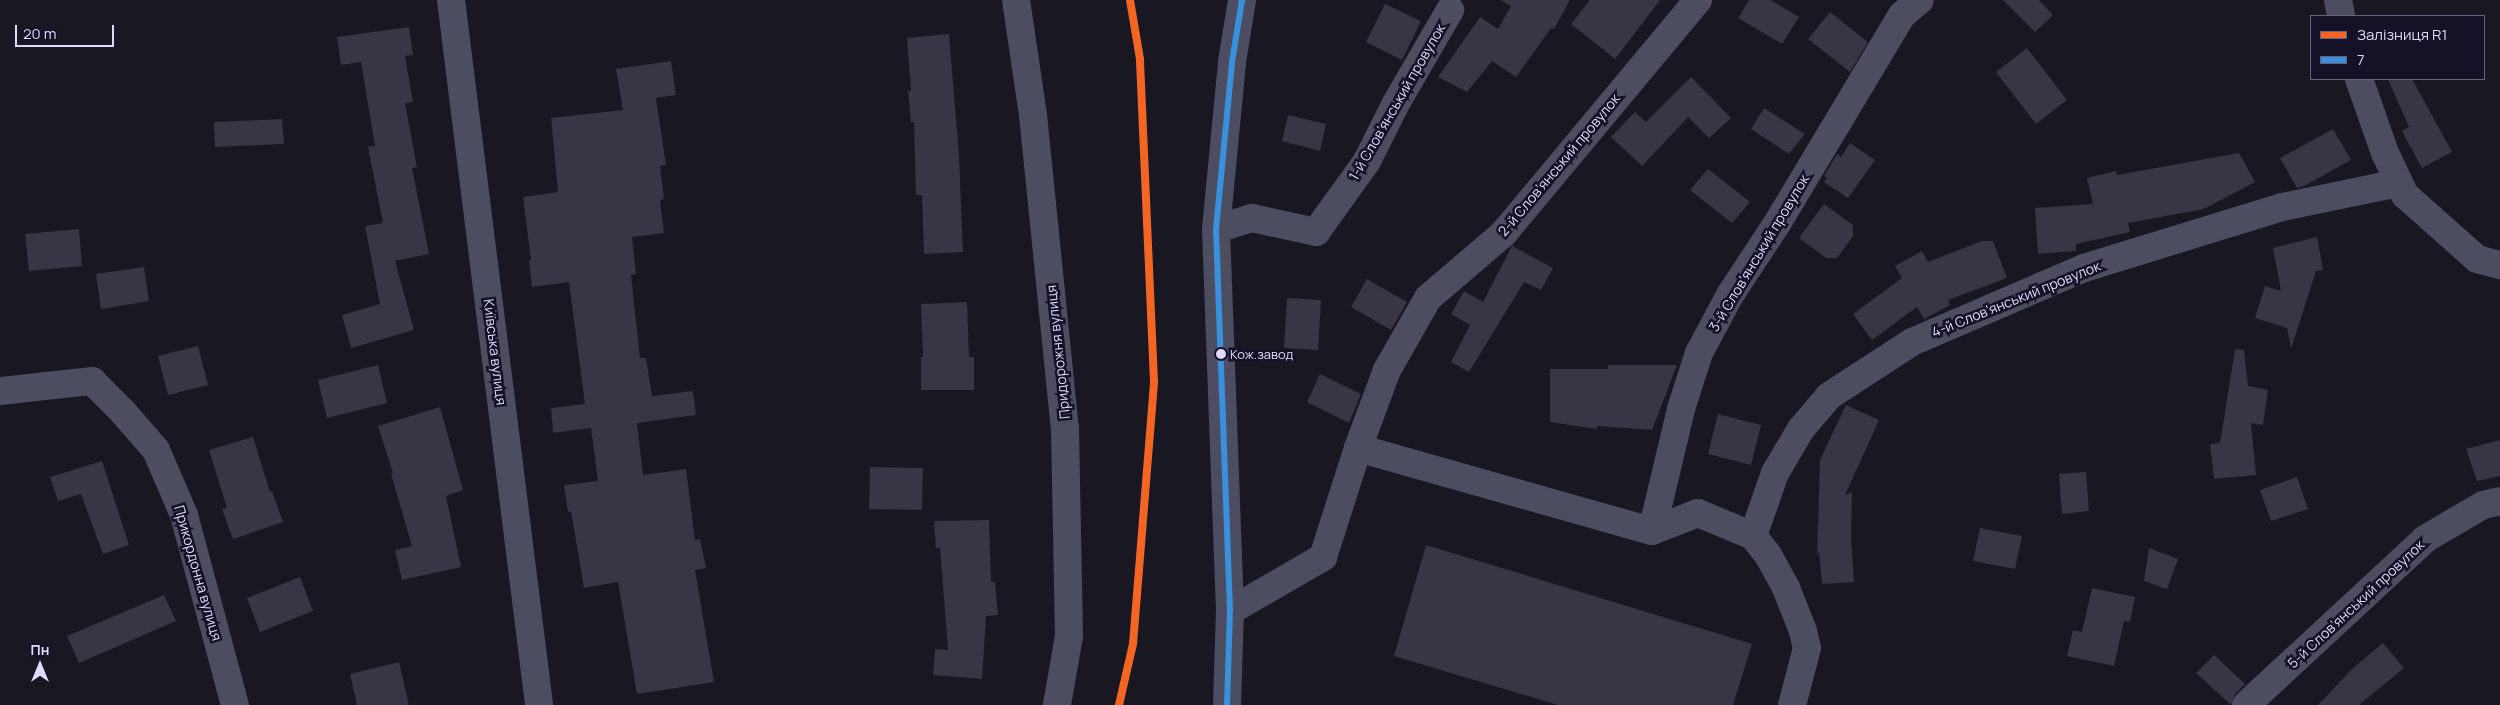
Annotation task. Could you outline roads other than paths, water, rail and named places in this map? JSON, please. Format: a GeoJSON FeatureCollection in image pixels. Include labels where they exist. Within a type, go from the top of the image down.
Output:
{"type":"FeatureCollection","features":[{"type":"Feature","properties":{"kind":"street","name":"Київська вулиця"},"geometry":{"type":"LineString","coordinates":[[451,0],[539,705]]}},
{"type":"Feature","properties":{"kind":"street","name":"Придорожня вулиця"},"geometry":{"type":"LineString","coordinates":[[1016,0],[1033,115],[1065,428],[1069,636],[1057,705]]}},
{"type":"Feature","properties":{"kind":"street"},"geometry":{"type":"LineString","coordinates":[[1227,705],[1230,611],[1216,229],[1232,62],[1242,0]]}},
{"type":"Feature","properties":{"kind":"street","name":"2-й Слов’янський провулок"},"geometry":{"type":"LineString","coordinates":[[1230,611],[1323,557],[1358,448],[1387,370],[1428,298],[1503,234],[1698,0]]}},
{"type":"Feature","properties":{"kind":"street","name":"3-й Слов’янський провулок"},"geometry":{"type":"LineString","coordinates":[[1652,531],[1681,409],[1700,353],[1730,295],[1778,222],[1902,15],[1920,0]]}},
{"type":"Feature","properties":{"kind":"street"},"geometry":{"type":"LineString","coordinates":[[2338,0],[2341,15]]}},
{"type":"Feature","properties":{"kind":"street","name":"1-й Слов’янський провулок"},"geometry":{"type":"LineString","coordinates":[[1216,229],[1252,218],[1316,232],[1367,161],[1395,105],[1450,10]]}},
{"type":"Feature","properties":{"kind":"street"},"geometry":{"type":"LineString","coordinates":[[2359,80],[2385,153],[2405,195],[2477,259],[2500,265]]}},
{"type":"Feature","properties":{"kind":"street","name":"4-й Слов’янський провулок"},"geometry":{"type":"LineString","coordinates":[[1753,536],[1775,473],[1802,429],[1829,396],[1912,342],[2084,268],[2282,207],[2399,183]]}},
{"type":"Feature","properties":{"kind":"street","name":"Прикордонна вулиця"},"geometry":{"type":"LineString","coordinates":[[0,391],[92,381],[123,412],[156,450],[184,515],[235,705]]}},
{"type":"Feature","properties":{"kind":"street"},"geometry":{"type":"LineString","coordinates":[[1358,448],[1652,531],[1698,513],[1753,536],[1768,555],[1786,588],[1803,631],[1807,648],[1792,705]]}},
{"type":"Feature","properties":{"kind":"street","name":"5-й Слов’янський провулок"},"geometry":{"type":"LineString","coordinates":[[2246,705],[2425,539],[2483,505],[2500,501]]}},
{"type":"Feature","properties":{"kind":"rail line","name":"R1"},"geometry":{"type":"LineString","coordinates":[[1119,705],[1133,644],[1154,382],[1140,59],[1130,0]]}},
{"type":"Feature","properties":{"kind":"place","name":"Кож.завод"},"geometry":{"type":"Point","coordinates":[1221,354]}}]}
